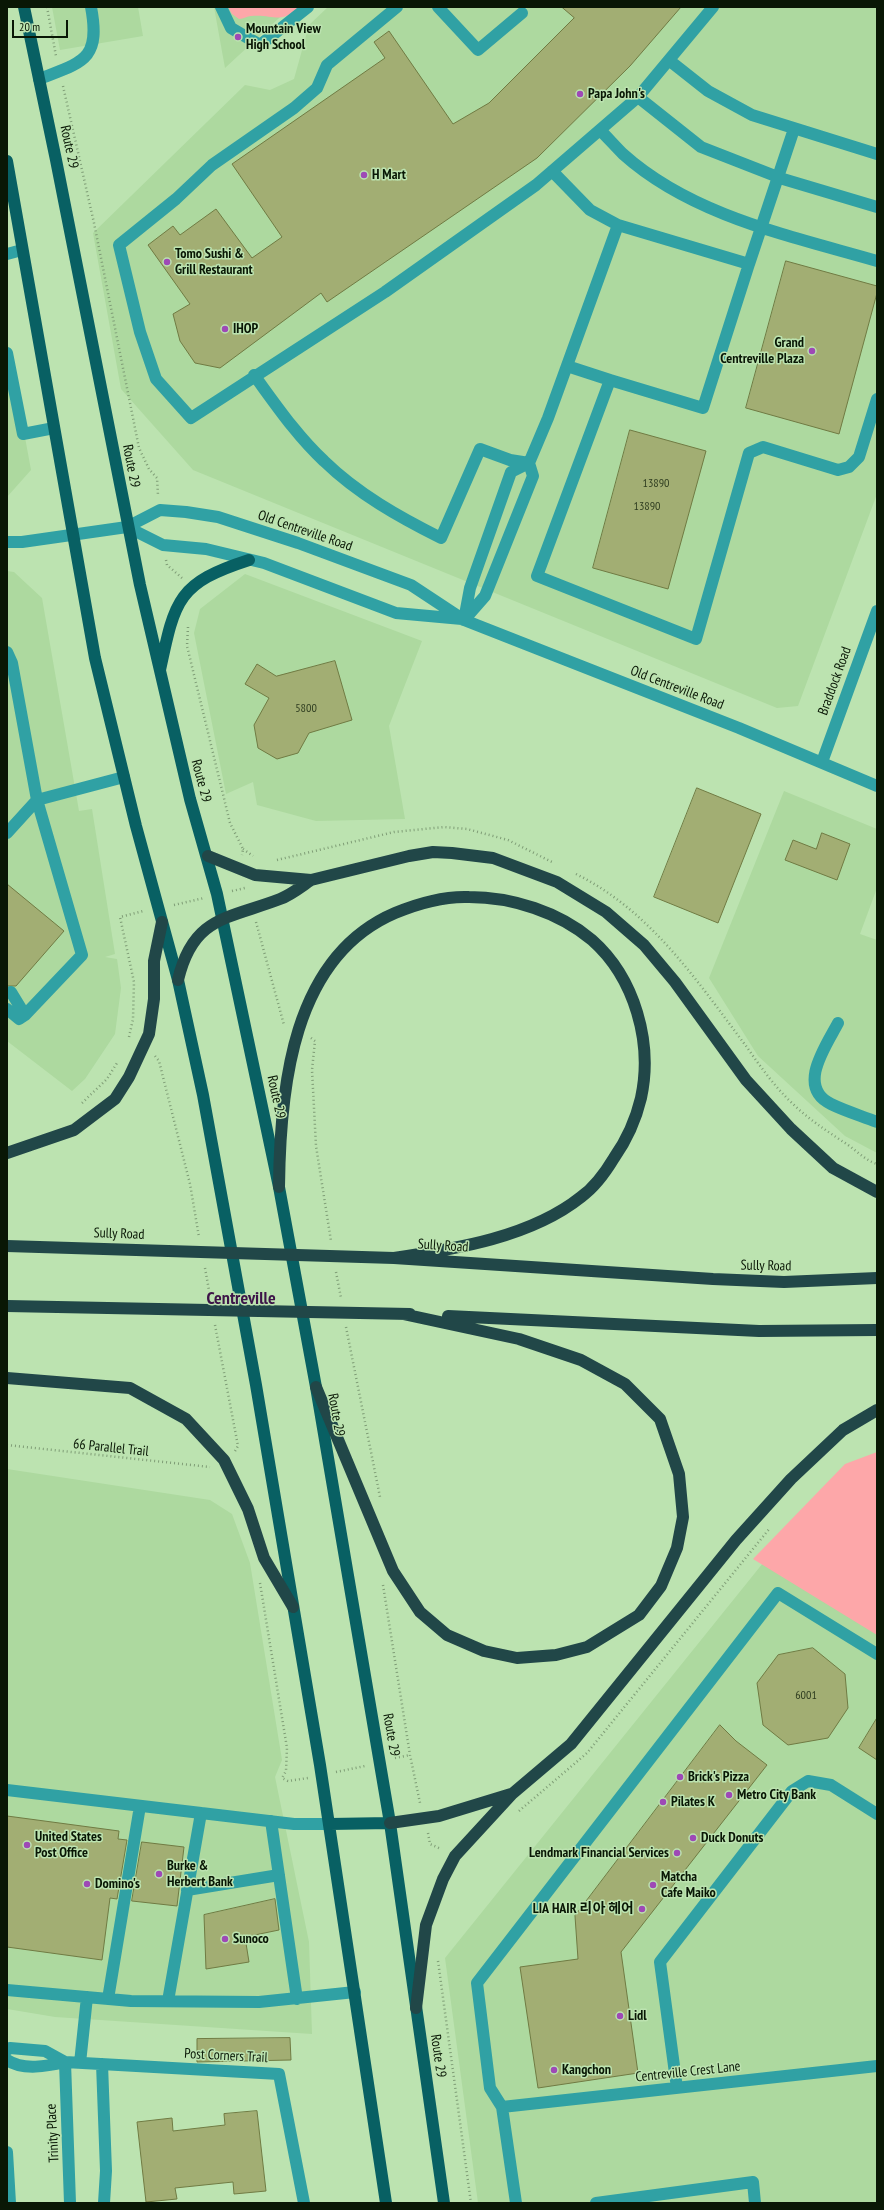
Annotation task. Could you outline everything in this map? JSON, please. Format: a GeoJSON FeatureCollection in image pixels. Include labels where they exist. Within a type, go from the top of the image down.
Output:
{"type":"FeatureCollection","features":[{"type":"Feature","properties":{"kind":"highway"},"geometry":{"type":"LineString","coordinates":[[178,980],[187,952],[198,937],[222,918],[282,898],[312,880],[409,856],[433,852],[493,858],[558,882],[606,912],[644,945],[675,982],[746,1080],[791,1129],[833,1168],[877,1192]]}},
{"type":"Feature","properties":{"kind":"highway"},"geometry":{"type":"LineString","coordinates":[[208,856],[255,875],[312,880]]}},
{"type":"Feature","properties":{"kind":"highway"},"geometry":{"type":"LineString","coordinates":[[279,1187],[282,1119],[297,1034],[310,1000],[324,973],[343,949],[360,934],[380,920],[404,909],[430,901],[459,896],[489,897],[517,903],[569,924],[593,941],[613,964],[625,984],[638,1014],[644,1040],[641,1098],[632,1124],[621,1148],[603,1175],[582,1197],[552,1215],[486,1241],[444,1251],[394,1258]]}},
{"type":"Feature","properties":{"kind":"highway"},"geometry":{"type":"LineString","coordinates":[[7,1153],[74,1130],[115,1099],[143,1050],[149,1034],[154,999],[154,961],[162,922]]}},
{"type":"Feature","properties":{"kind":"highway","name":"Sully Road"},"geometry":{"type":"LineString","coordinates":[[7,1246],[394,1258],[713,1279],[784,1282],[877,1278]]}},
{"type":"Feature","properties":{"kind":"highway"},"geometry":{"type":"LineString","coordinates":[[7,1306],[403,1314],[759,1331],[877,1330]]}},
{"type":"Feature","properties":{"kind":"highway"},"geometry":{"type":"LineString","coordinates":[[316,1387],[344,1451],[367,1512],[393,1572],[420,1612],[447,1635],[484,1651],[517,1658],[556,1655],[587,1647],[609,1635],[638,1615],[661,1586],[677,1548],[683,1517],[679,1474],[660,1419],[625,1384],[581,1360],[519,1339],[403,1314]]}},
{"type":"Feature","properties":{"kind":"highway"},"geometry":{"type":"LineString","coordinates":[[7,1378],[130,1388],[186,1419],[224,1460],[248,1509],[264,1558],[293,1607]]}},
{"type":"Feature","properties":{"kind":"highway"},"geometry":{"type":"LineString","coordinates":[[416,2008],[426,1925],[443,1879],[455,1856],[512,1794],[571,1744],[736,1540],[791,1479],[843,1430],[877,1410]]}},
{"type":"Feature","properties":{"kind":"highway"},"geometry":{"type":"LineString","coordinates":[[390,1823],[424,1819],[512,1794]]}},
{"type":"Feature","properties":{"kind":"main road","name":"Route 29"},"geometry":{"type":"LineString","coordinates":[[24,7],[127,527],[159,675],[190,799],[218,894],[279,1187],[316,1387],[390,1823],[444,2203]]}},
{"type":"Feature","properties":{"kind":"main road"},"geometry":{"type":"LineString","coordinates":[[7,161],[95,658],[124,777],[178,980],[203,1096],[220,1186],[256,1385],[330,1824],[386,2203]]}},
{"type":"Feature","properties":{"kind":"main road"},"geometry":{"type":"LineString","coordinates":[[159,675],[168,633],[176,607],[191,587],[218,570],[249,560]]}},
{"type":"Feature","properties":{"kind":"main road"},"geometry":{"type":"LineString","coordinates":[[330,1824],[390,1823]]}},
{"type":"Feature","properties":{"kind":"street"},"geometry":{"type":"LineString","coordinates":[[39,79],[80,63],[94,44],[94,26],[91,7]]}},
{"type":"Feature","properties":{"kind":"street"},"geometry":{"type":"LineString","coordinates":[[222,7],[231,28],[260,45],[308,7]]}},
{"type":"Feature","properties":{"kind":"street"},"geometry":{"type":"LineString","coordinates":[[397,7],[327,65],[317,88],[294,108],[212,165],[176,199],[119,245],[140,332],[156,379],[191,418],[385,292],[536,185],[638,97],[670,61],[713,7]]}},
{"type":"Feature","properties":{"kind":"street"},"geometry":{"type":"LineString","coordinates":[[438,7],[478,50],[522,13]]}},
{"type":"Feature","properties":{"kind":"street"},"geometry":{"type":"LineString","coordinates":[[670,61],[714,94],[752,115],[877,154]]}},
{"type":"Feature","properties":{"kind":"street"},"geometry":{"type":"LineString","coordinates":[[638,97],[701,147],[778,177],[877,208]]}},
{"type":"Feature","properties":{"kind":"street"},"geometry":{"type":"LineString","coordinates":[[567,366],[703,408],[794,129]]}},
{"type":"Feature","properties":{"kind":"street"},"geometry":{"type":"LineString","coordinates":[[600,130],[624,154],[668,186],[708,207],[761,227],[877,261]]}},
{"type":"Feature","properties":{"kind":"street"},"geometry":{"type":"LineString","coordinates":[[552,171],[590,210],[618,225],[749,264]]}},
{"type":"Feature","properties":{"kind":"street"},"geometry":{"type":"LineString","coordinates":[[464,620],[485,596],[533,476],[529,463],[548,418],[618,225]]}},
{"type":"Feature","properties":{"kind":"street"},"geometry":{"type":"LineString","coordinates":[[7,254],[22,250]]}},
{"type":"Feature","properties":{"kind":"street"},"geometry":{"type":"LineString","coordinates":[[7,353],[23,434],[54,428]]}},
{"type":"Feature","properties":{"kind":"street"},"geometry":{"type":"LineString","coordinates":[[254,376],[292,427],[324,462],[397,516],[442,538],[480,449],[510,460],[529,463]]}},
{"type":"Feature","properties":{"kind":"street"},"geometry":{"type":"LineString","coordinates":[[610,380],[538,576],[696,639],[749,454],[763,447],[838,470],[849,467],[859,457],[877,399]]}},
{"type":"Feature","properties":{"kind":"street"},"geometry":{"type":"LineString","coordinates":[[464,620],[470,588],[511,472],[529,463]]}},
{"type":"Feature","properties":{"kind":"street"},"geometry":{"type":"LineString","coordinates":[[7,542],[22,542],[127,527],[160,510]]}},
{"type":"Feature","properties":{"kind":"street","name":"Old Centreville Road"},"geometry":{"type":"LineString","coordinates":[[160,510],[218,517],[298,543],[411,585],[464,620],[822,762],[877,786]]}},
{"type":"Feature","properties":{"kind":"street","name":"Old Centreville Road"},"geometry":{"type":"LineString","coordinates":[[127,527],[163,545],[206,549],[301,576],[396,613],[464,620]]}},
{"type":"Feature","properties":{"kind":"street","name":"Braddock Road"},"geometry":{"type":"LineString","coordinates":[[822,762],[877,611]]}},
{"type":"Feature","properties":{"kind":"street"},"geometry":{"type":"LineString","coordinates":[[9,660],[37,800],[82,955],[17,1017]]}},
{"type":"Feature","properties":{"kind":"street"},"geometry":{"type":"LineString","coordinates":[[7,833],[37,800],[124,777]]}},
{"type":"Feature","properties":{"kind":"street"},"geometry":{"type":"LineString","coordinates":[[9,995],[17,1017]]}},
{"type":"Feature","properties":{"kind":"street"},"geometry":{"type":"LineString","coordinates":[[7,1008],[17,1017]]}},
{"type":"Feature","properties":{"kind":"street"},"geometry":{"type":"LineString","coordinates":[[838,1023],[818,1063],[814,1081],[823,1097],[830,1104],[877,1122]]}},
{"type":"Feature","properties":{"kind":"street"},"geometry":{"type":"LineString","coordinates":[[516,2203],[502,2107],[490,2088],[477,1983],[778,1593],[877,1654]]}},
{"type":"Feature","properties":{"kind":"street"},"geometry":{"type":"LineString","coordinates":[[677,2088],[660,1962],[792,1791],[808,1781],[831,1785],[877,1814]]}},
{"type":"Feature","properties":{"kind":"street"},"geometry":{"type":"LineString","coordinates":[[7,1790],[294,1824],[330,1824]]}},
{"type":"Feature","properties":{"kind":"street"},"geometry":{"type":"LineString","coordinates":[[108,1999],[140,1806]]}},
{"type":"Feature","properties":{"kind":"street"},"geometry":{"type":"LineString","coordinates":[[168,2001],[201,1813]]}},
{"type":"Feature","properties":{"kind":"street"},"geometry":{"type":"LineString","coordinates":[[271,1821],[298,1999]]}},
{"type":"Feature","properties":{"kind":"street"},"geometry":{"type":"LineString","coordinates":[[187,1890],[279,1875]]}},
{"type":"Feature","properties":{"kind":"street"},"geometry":{"type":"LineString","coordinates":[[7,1990],[108,1999],[259,2002],[355,1992]]}},
{"type":"Feature","properties":{"kind":"street"},"geometry":{"type":"LineString","coordinates":[[80,2062],[87,1997]]}},
{"type":"Feature","properties":{"kind":"street"},"geometry":{"type":"LineString","coordinates":[[7,2050],[10,2048],[46,2051],[65,2062]]}},
{"type":"Feature","properties":{"kind":"street","name":"Post Corners Trail"},"geometry":{"type":"LineString","coordinates":[[7,2060],[24,2065],[44,2067],[65,2062],[80,2062],[279,2074],[304,2203]]}},
{"type":"Feature","properties":{"kind":"street","name":"Trinity Place"},"geometry":{"type":"LineString","coordinates":[[65,2062],[70,2203]]}},
{"type":"Feature","properties":{"kind":"street"},"geometry":{"type":"LineString","coordinates":[[102,2064],[106,2171],[104,2203]]}},
{"type":"Feature","properties":{"kind":"street","name":"Centreville Crest Lane"},"geometry":{"type":"LineString","coordinates":[[502,2107],[877,2066]]}},
{"type":"Feature","properties":{"kind":"street"},"geometry":{"type":"LineString","coordinates":[[7,2152],[10,2203]]}},
{"type":"Feature","properties":{"kind":"street"},"geometry":{"type":"LineString","coordinates":[[596,2203],[753,2182],[755,2203]]}},
{"type":"Feature","properties":{"kind":"path"},"geometry":{"type":"LineString","coordinates":[[47,7],[94,223],[139,448],[149,469],[157,478],[160,510]]}},
{"type":"Feature","properties":{"kind":"path"},"geometry":{"type":"LineString","coordinates":[[199,1238],[190,1184],[159,1061],[154,1055],[128,1042],[133,1019],[134,982],[120,917],[250,886]]}},
{"type":"Feature","properties":{"kind":"path"},"geometry":{"type":"LineString","coordinates":[[80,1104],[107,1079],[118,1061]]}},
{"type":"Feature","properties":{"kind":"path"},"geometry":{"type":"LineString","coordinates":[[321,1185],[332,1246]]}},
{"type":"Feature","properties":{"kind":"path"},"geometry":{"type":"LineString","coordinates":[[204,1261],[210,1299]]}},
{"type":"Feature","properties":{"kind":"path"},"geometry":{"type":"LineString","coordinates":[[336,1269],[341,1299]]}},
{"type":"Feature","properties":{"kind":"path"},"geometry":{"type":"LineString","coordinates":[[215,1322],[238,1446],[234,1452],[224,1460]]}},
{"type":"Feature","properties":{"kind":"path"},"geometry":{"type":"LineString","coordinates":[[345,1322],[381,1500]]}},
{"type":"Feature","properties":{"kind":"path","name":"66 Parallel Trail"},"geometry":{"type":"LineString","coordinates":[[7,1445],[166,1464],[213,1467],[224,1460]]}},
{"type":"Feature","properties":{"kind":"path"},"geometry":{"type":"LineString","coordinates":[[393,1572],[386,1577],[383,1584],[410,1755],[430,1844],[455,1856]]}},
{"type":"Feature","properties":{"kind":"path"},"geometry":{"type":"LineString","coordinates":[[259,1576],[287,1748],[286,1771],[282,1778],[288,1782],[410,1755]]}},
{"type":"Feature","properties":{"kind":"path"},"geometry":{"type":"LineString","coordinates":[[437,1954],[471,2203]]}},
{"type":"Feature","properties":{"kind":"shaded area"},"geometry":{"type":"Polygon","coordinates":[[[52,7],[138,7],[143,36],[60,50],[52,7]]]}},
{"type":"Feature","properties":{"kind":"shaded area","name":"Mountain View High School"},"geometry":{"type":"Polygon","coordinates":[[[214,7],[291,7],[225,68],[214,7]]]}},
{"type":"Feature","properties":{"kind":"shaded area"},"geometry":{"type":"Polygon","coordinates":[[[228,7],[300,7],[287,16],[277,18],[248,16],[239,19],[232,14],[228,7]]]}},
{"type":"Feature","properties":{"kind":"shaded area"},"geometry":{"type":"Polygon","coordinates":[[[328,7],[877,7],[877,494],[798,706],[777,708],[193,470],[121,389],[93,233],[245,85],[270,90],[294,79],[309,25],[328,7]]]}},
{"type":"Feature","properties":{"kind":"shaded area"},"geometry":{"type":"Polygon","coordinates":[[[7,339],[31,470],[7,497],[7,339]]]}},
{"type":"Feature","properties":{"kind":"shaded area"},"geometry":{"type":"Polygon","coordinates":[[[7,571],[14,572],[42,598],[79,811],[92,809],[115,954],[105,957],[117,959],[121,988],[115,1034],[85,1079],[72,1091],[7,1041],[7,571]]]}},
{"type":"Feature","properties":{"kind":"shaded area"},"geometry":{"type":"Polygon","coordinates":[[[245,574],[422,641],[389,726],[405,819],[316,821],[257,805],[253,782],[226,794],[194,633],[200,609],[245,574]]]}},
{"type":"Feature","properties":{"kind":"shaded area"},"geometry":{"type":"Polygon","coordinates":[[[784,791],[877,829],[877,888],[860,934],[877,940],[877,1153],[845,1136],[758,1056],[709,978],[784,791]]]}},
{"type":"Feature","properties":{"kind":"shaded area"},"geometry":{"type":"Polygon","coordinates":[[[877,1452],[877,1635],[753,1559],[845,1464],[877,1452]]]}},
{"type":"Feature","properties":{"kind":"shaded area"},"geometry":{"type":"Polygon","coordinates":[[[7,1469],[210,1500],[232,1514],[250,1563],[282,1760],[275,1777],[309,1942],[312,2034],[55,2017],[7,2009],[7,1469]]]}},
{"type":"Feature","properties":{"kind":"shaded area"},"geometry":{"type":"Polygon","coordinates":[[[763,1563],[877,1634],[877,2203],[478,2203],[445,1958],[763,1563]]]}},
{"type":"Feature","properties":{"kind":"building"},"geometry":{"type":"Polygon","coordinates":[[[562,7],[681,7],[630,66],[537,158],[327,302],[321,293],[220,368],[195,363],[180,341],[173,314],[190,304],[148,245],[173,226],[180,235],[216,209],[252,258],[282,237],[232,164],[385,58],[374,42],[389,31],[453,124],[489,103],[574,18],[562,7]]]}},
{"type":"Feature","properties":{"kind":"building","name":"Grand Centreville Plaza"},"geometry":{"type":"Polygon","coordinates":[[[786,261],[877,286],[877,293],[839,434],[746,408],[786,261]]]}},
{"type":"Feature","properties":{"kind":"building"},"geometry":{"type":"Polygon","coordinates":[[[630,430],[706,451],[668,589],[593,568],[630,430]]]}},
{"type":"Feature","properties":{"kind":"building"},"geometry":{"type":"Polygon","coordinates":[[[335,661],[352,720],[309,733],[298,753],[277,759],[258,748],[254,725],[269,698],[245,684],[257,664],[276,676],[335,661]]]}},
{"type":"Feature","properties":{"kind":"building"},"geometry":{"type":"Polygon","coordinates":[[[697,788],[761,814],[718,923],[654,897],[697,788]]]}},
{"type":"Feature","properties":{"kind":"building"},"geometry":{"type":"Polygon","coordinates":[[[822,833],[850,844],[837,880],[785,860],[793,840],[816,849],[822,833]]]}},
{"type":"Feature","properties":{"kind":"building"},"geometry":{"type":"Polygon","coordinates":[[[7,884],[64,931],[16,986],[7,986],[7,884]]]}},
{"type":"Feature","properties":{"kind":"building"},"geometry":{"type":"Polygon","coordinates":[[[813,1648],[845,1674],[848,1708],[828,1738],[788,1745],[763,1725],[757,1683],[778,1655],[813,1648]]]}},
{"type":"Feature","properties":{"kind":"building"},"geometry":{"type":"Polygon","coordinates":[[[877,1718],[877,1760],[859,1748],[877,1718]]]}},
{"type":"Feature","properties":{"kind":"building"},"geometry":{"type":"Polygon","coordinates":[[[720,1725],[736,1741],[767,1765],[621,1952],[638,2073],[538,2088],[520,1967],[578,1959],[575,1916],[720,1725]]]}},
{"type":"Feature","properties":{"kind":"building"},"geometry":{"type":"Polygon","coordinates":[[[7,1816],[119,1831],[118,1839],[127,1840],[117,1899],[110,1898],[102,1960],[7,1947],[7,1816]]]}},
{"type":"Feature","properties":{"kind":"building","name":"Burke & Herbert Bank"},"geometry":{"type":"Polygon","coordinates":[[[142,1842],[184,1847],[177,1906],[132,1901],[142,1842]]]}},
{"type":"Feature","properties":{"kind":"building","name":"Sunoco"},"geometry":{"type":"Polygon","coordinates":[[[275,1899],[279,1930],[245,1937],[249,1962],[206,1969],[204,1915],[275,1899]]]}},
{"type":"Feature","properties":{"kind":"building"},"geometry":{"type":"Polygon","coordinates":[[[290,2038],[291,2060],[197,2062],[197,2039],[290,2038]]]}},
{"type":"Feature","properties":{"kind":"building"},"geometry":{"type":"Polygon","coordinates":[[[257,2111],[266,2191],[234,2194],[233,2182],[175,2188],[177,2199],[146,2202],[137,2122],[172,2118],[173,2131],[225,2125],[224,2114],[257,2111]]]}},
{"type":"Feature","properties":{"kind":"place","name":"Mountain View High School"},"geometry":{"type":"Point","coordinates":[238,37]}},
{"type":"Feature","properties":{"kind":"place","name":"Papa John's"},"geometry":{"type":"Point","coordinates":[580,94]}},
{"type":"Feature","properties":{"kind":"place","name":"H Mart"},"geometry":{"type":"Point","coordinates":[364,175]}},
{"type":"Feature","properties":{"kind":"place","name":"Tomo Sushi & Grill Restaurant"},"geometry":{"type":"Point","coordinates":[167,262]}},
{"type":"Feature","properties":{"kind":"place","name":"IHOP"},"geometry":{"type":"Point","coordinates":[225,329]}},
{"type":"Feature","properties":{"kind":"place","name":"Grand Centreville Plaza"},"geometry":{"type":"Point","coordinates":[812,351]}},
{"type":"Feature","properties":{"kind":"place","name":"Brick's Pizza"},"geometry":{"type":"Point","coordinates":[680,1777]}},
{"type":"Feature","properties":{"kind":"place","name":"Metro City Bank"},"geometry":{"type":"Point","coordinates":[729,1795]}},
{"type":"Feature","properties":{"kind":"place","name":"Pilates K"},"geometry":{"type":"Point","coordinates":[663,1802]}},
{"type":"Feature","properties":{"kind":"place","name":"Duck Donuts"},"geometry":{"type":"Point","coordinates":[693,1838]}},
{"type":"Feature","properties":{"kind":"place","name":"United States Post Office"},"geometry":{"type":"Point","coordinates":[27,1845]}},
{"type":"Feature","properties":{"kind":"place","name":"Lendmark Financial Services"},"geometry":{"type":"Point","coordinates":[677,1853]}},
{"type":"Feature","properties":{"kind":"place","name":"Burke & Herbert Bank"},"geometry":{"type":"Point","coordinates":[159,1874]}},
{"type":"Feature","properties":{"kind":"place","name":"Domino's"},"geometry":{"type":"Point","coordinates":[87,1884]}},
{"type":"Feature","properties":{"kind":"place","name":"Matcha Cafe Maiko"},"geometry":{"type":"Point","coordinates":[653,1885]}},
{"type":"Feature","properties":{"kind":"place","name":"LIA HAIR 리아 헤어"},"geometry":{"type":"Point","coordinates":[642,1909]}},
{"type":"Feature","properties":{"kind":"place","name":"Sunoco"},"geometry":{"type":"Point","coordinates":[225,1939]}},
{"type":"Feature","properties":{"kind":"place","name":"Lidl"},"geometry":{"type":"Point","coordinates":[620,2016]}},
{"type":"Feature","properties":{"kind":"place","name":"Kangchon"},"geometry":{"type":"Point","coordinates":[554,2070]}},
{"type":"Feature","properties":{"kind":"district","name":"Centreville"},"geometry":{"type":"Point","coordinates":[241,1299]}}]}
